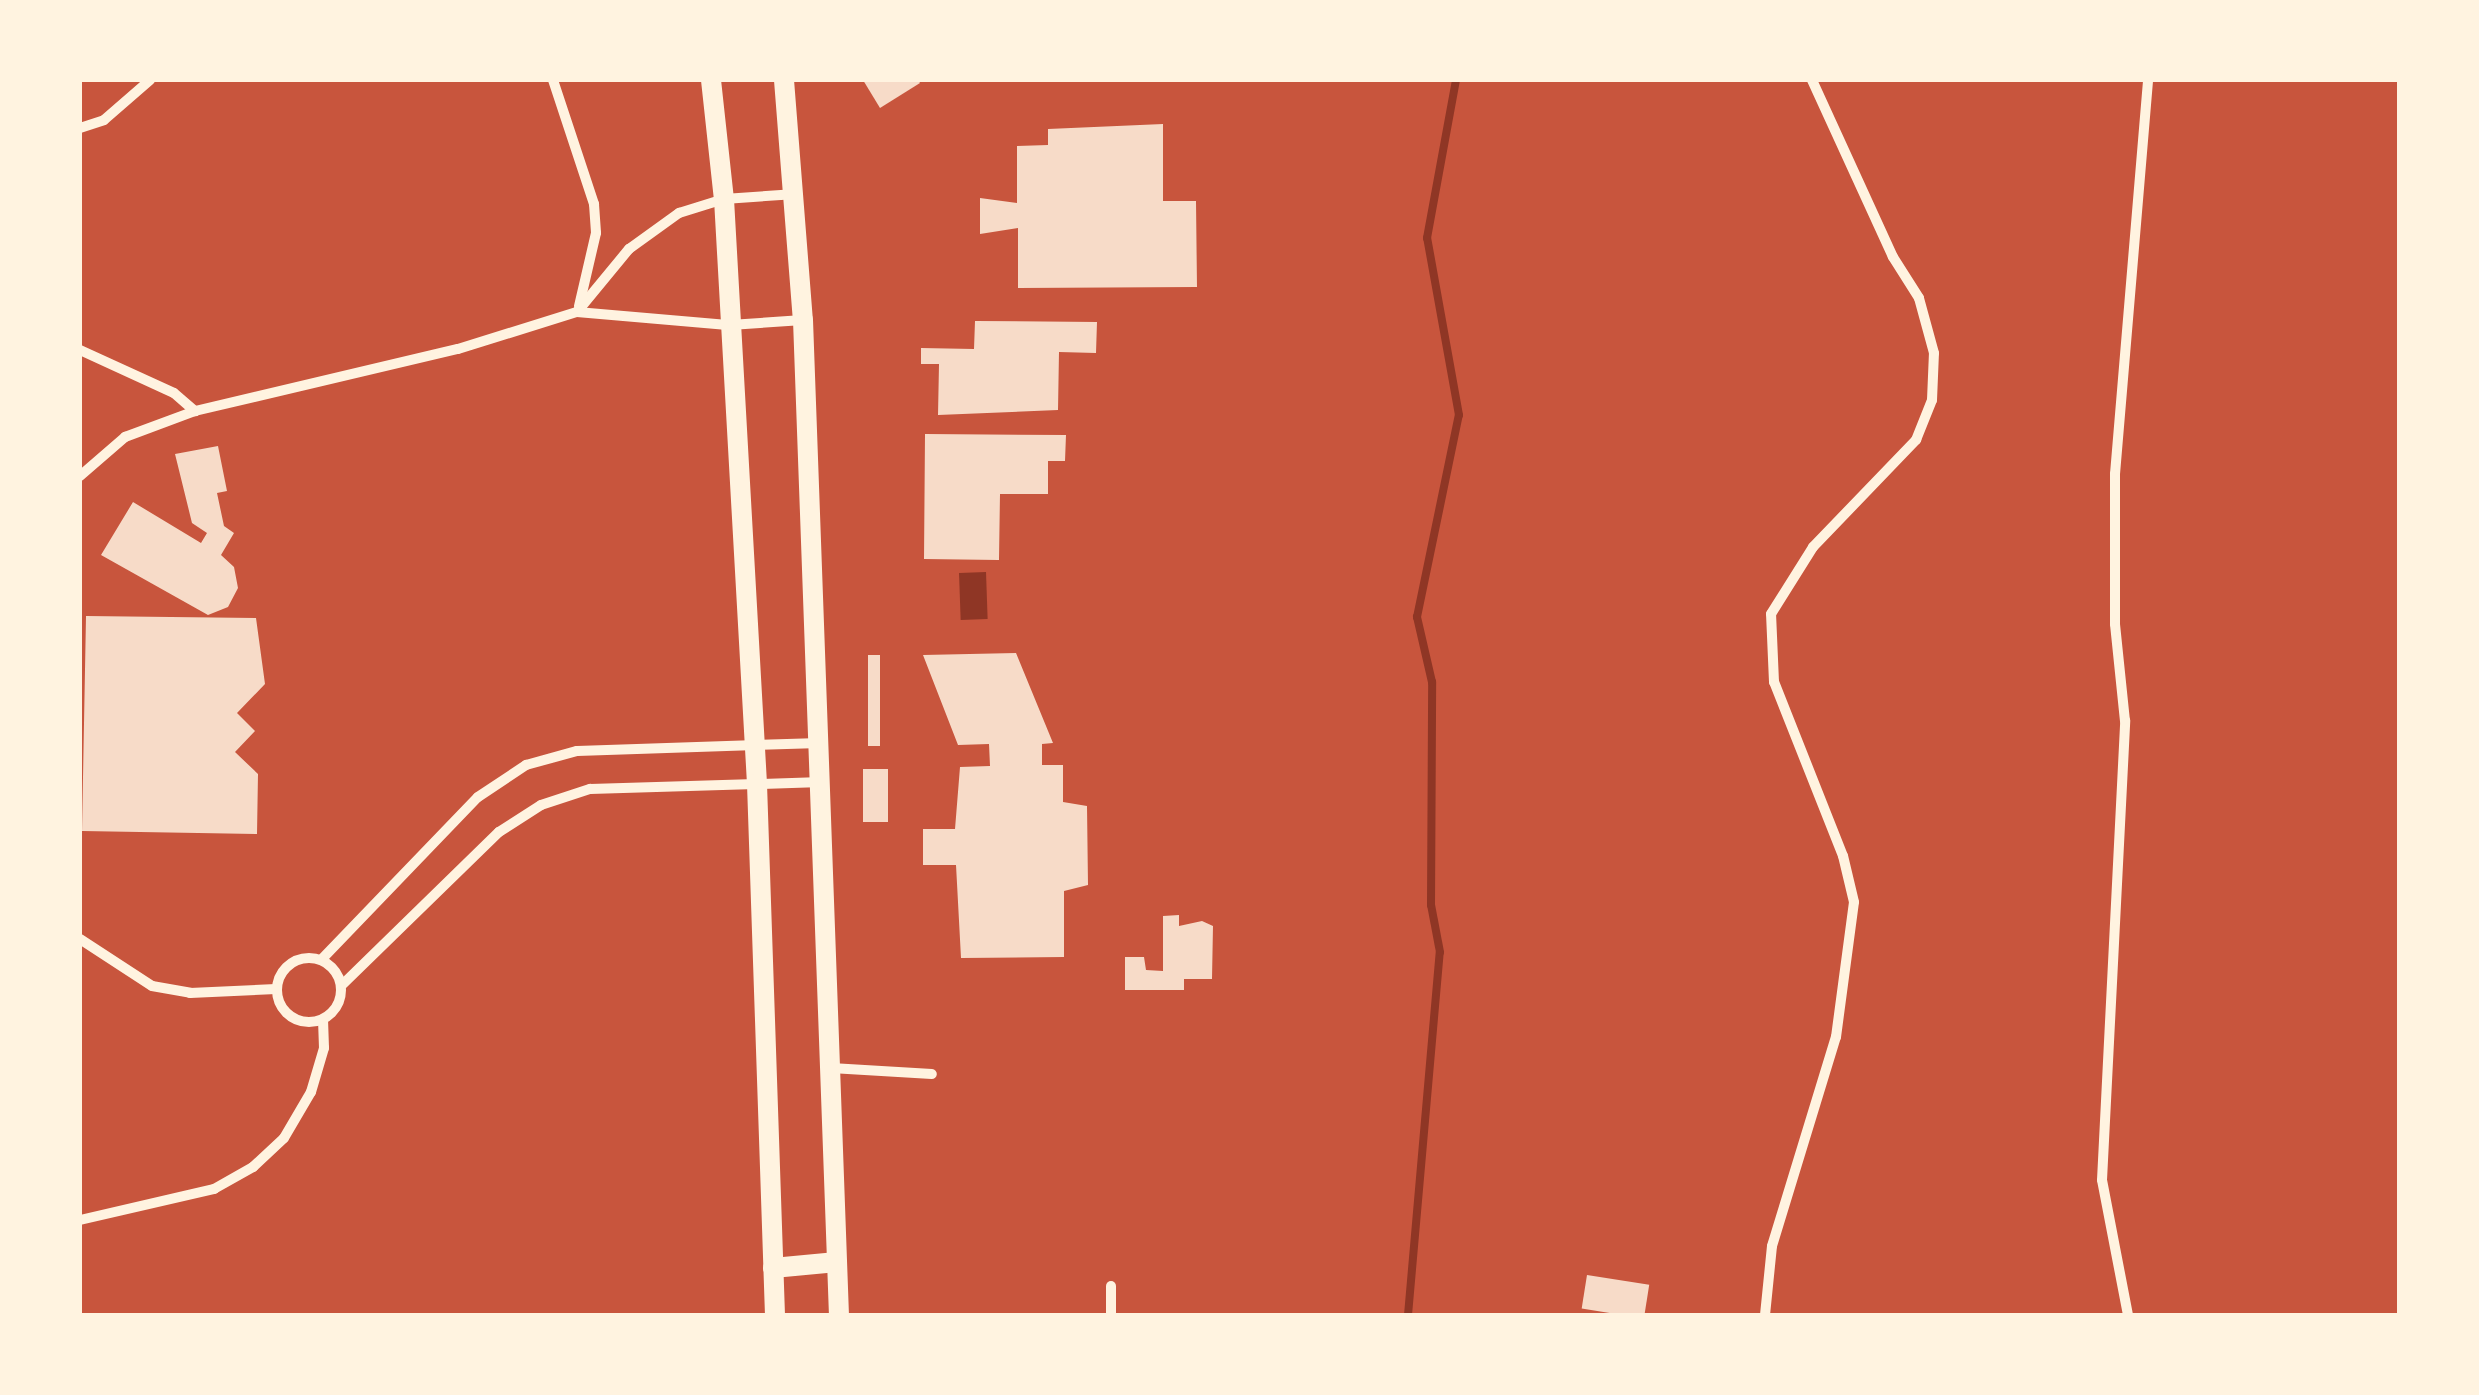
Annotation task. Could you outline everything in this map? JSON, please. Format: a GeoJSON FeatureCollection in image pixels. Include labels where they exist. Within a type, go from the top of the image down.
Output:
{"type":"FeatureCollection","features":[{"type":"Feature","properties":{"kind":"main road"},"geometry":{"type":"LineString","coordinates":[[711,80],[724,199],[757,784],[775,1315]]}},
{"type":"Feature","properties":{"kind":"main road"},"geometry":{"type":"LineString","coordinates":[[784,80],[797,194],[803,320],[839,1315]]}},
{"type":"Feature","properties":{"kind":"main road"},"geometry":{"type":"LineString","coordinates":[[773,1268],[836,1262]]}},
{"type":"Feature","properties":{"kind":"street"},"geometry":{"type":"LineString","coordinates":[[80,128],[104,120],[150,80]]}},
{"type":"Feature","properties":{"kind":"street"},"geometry":{"type":"LineString","coordinates":[[554,80],[594,204],[596,233],[577,312]]}},
{"type":"Feature","properties":{"kind":"street"},"geometry":{"type":"LineString","coordinates":[[1765,1315],[1772,1246],[1836,1038],[1854,902],[1843,856],[1774,682],[1771,614],[1812,547],[1916,440],[1932,400],[1933,369],[1919,298],[1893,258],[1812,80]]}},
{"type":"Feature","properties":{"kind":"street"},"geometry":{"type":"LineString","coordinates":[[2128,1315],[2102,1180],[2125,721],[2116,624],[2115,474],[2148,80]]}},
{"type":"Feature","properties":{"kind":"street"},"geometry":{"type":"LineString","coordinates":[[577,312],[643,236],[679,213],[724,199],[797,194]]}},
{"type":"Feature","properties":{"kind":"street"},"geometry":{"type":"LineString","coordinates":[[80,476],[125,437],[195,411],[458,349],[577,312],[730,325],[803,320]]}},
{"type":"Feature","properties":{"kind":"street"},"geometry":{"type":"LineString","coordinates":[[80,350],[174,393],[195,411]]}},
{"type":"Feature","properties":{"kind":"street"},"geometry":{"type":"LineString","coordinates":[[821,743],[577,751],[526,765],[478,797],[322,960],[289,964],[276,988],[286,1014],[297,1021],[322,1020],[340,1003],[342,985],[499,832],[541,804],[590,790],[822,782]]}},
{"type":"Feature","properties":{"kind":"street"},"geometry":{"type":"LineString","coordinates":[[80,939],[152,986],[190,992],[276,988]]}},
{"type":"Feature","properties":{"kind":"street"},"geometry":{"type":"LineString","coordinates":[[322,960],[342,985]]}},
{"type":"Feature","properties":{"kind":"street"},"geometry":{"type":"LineString","coordinates":[[80,1220],[214,1189],[252,1167],[284,1138],[311,1092],[324,1048],[322,1020]]}},
{"type":"Feature","properties":{"kind":"street"},"geometry":{"type":"LineString","coordinates":[[832,1068],[932,1074]]}},
{"type":"Feature","properties":{"kind":"street"},"geometry":{"type":"LineString","coordinates":[[1111,1315],[1112,1286]]}},
{"type":"Feature","properties":{"kind":"shaded area"},"geometry":{"type":"Polygon","coordinates":[[[986,572],[988,619],[961,620],[959,573],[986,572]]]}},
{"type":"Feature","properties":{"kind":"building"},"geometry":{"type":"Polygon","coordinates":[[[863,80],[918,80],[920,83],[880,108],[863,80]]]}},
{"type":"Feature","properties":{"kind":"building"},"geometry":{"type":"Polygon","coordinates":[[[1163,124],[1163,201],[1196,201],[1197,287],[1018,288],[1018,228],[980,234],[980,198],[1017,203],[1017,146],[1048,145],[1048,129],[1163,124]]]}},
{"type":"Feature","properties":{"kind":"building"},"geometry":{"type":"Polygon","coordinates":[[[975,321],[1097,322],[1096,353],[1059,352],[1058,410],[938,415],[939,364],[921,364],[921,348],[974,349],[975,321]]]}},
{"type":"Feature","properties":{"kind":"building"},"geometry":{"type":"Polygon","coordinates":[[[925,434],[1066,435],[1065,461],[1048,461],[1048,494],[1000,494],[999,560],[924,559],[925,434]]]}},
{"type":"Feature","properties":{"kind":"building"},"geometry":{"type":"Polygon","coordinates":[[[218,446],[227,491],[217,493],[224,526],[234,533],[221,555],[234,567],[238,588],[228,607],[208,615],[101,555],[133,502],[201,543],[207,533],[192,523],[175,454],[218,446]]]}},
{"type":"Feature","properties":{"kind":"building"},"geometry":{"type":"Polygon","coordinates":[[[86,616],[256,618],[265,684],[237,713],[255,731],[235,752],[258,774],[257,834],[82,831],[86,616]]]}},
{"type":"Feature","properties":{"kind":"building"},"geometry":{"type":"Polygon","coordinates":[[[1016,653],[1053,743],[1042,744],[1042,765],[1063,765],[1063,802],[1087,806],[1088,885],[1064,891],[1064,957],[961,958],[956,865],[923,865],[923,829],[955,829],[960,767],[990,766],[989,744],[958,745],[923,655],[1016,653]]]}},
{"type":"Feature","properties":{"kind":"building"},"geometry":{"type":"Polygon","coordinates":[[[868,655],[880,655],[880,746],[868,746],[868,655]]]}},
{"type":"Feature","properties":{"kind":"building"},"geometry":{"type":"Polygon","coordinates":[[[863,769],[888,769],[888,822],[863,822],[863,769]]]}},
{"type":"Feature","properties":{"kind":"building"},"geometry":{"type":"Polygon","coordinates":[[[1179,915],[1179,926],[1202,921],[1213,926],[1212,979],[1184,979],[1184,990],[1125,990],[1125,957],[1144,957],[1146,970],[1163,971],[1163,916],[1179,915]]]}},
{"type":"Feature","properties":{"kind":"building"},"geometry":{"type":"Polygon","coordinates":[[[1587,1275],[1649,1285],[1644,1315],[1582,1309],[1587,1275]]]}},
{"type":"Feature","properties":{"kind":"waterway"},"geometry":{"type":"LineString","coordinates":[[1408,1315],[1440,952],[1431,905],[1432,682],[1417,617],[1459,415],[1427,238],[1456,80]]}}]}
